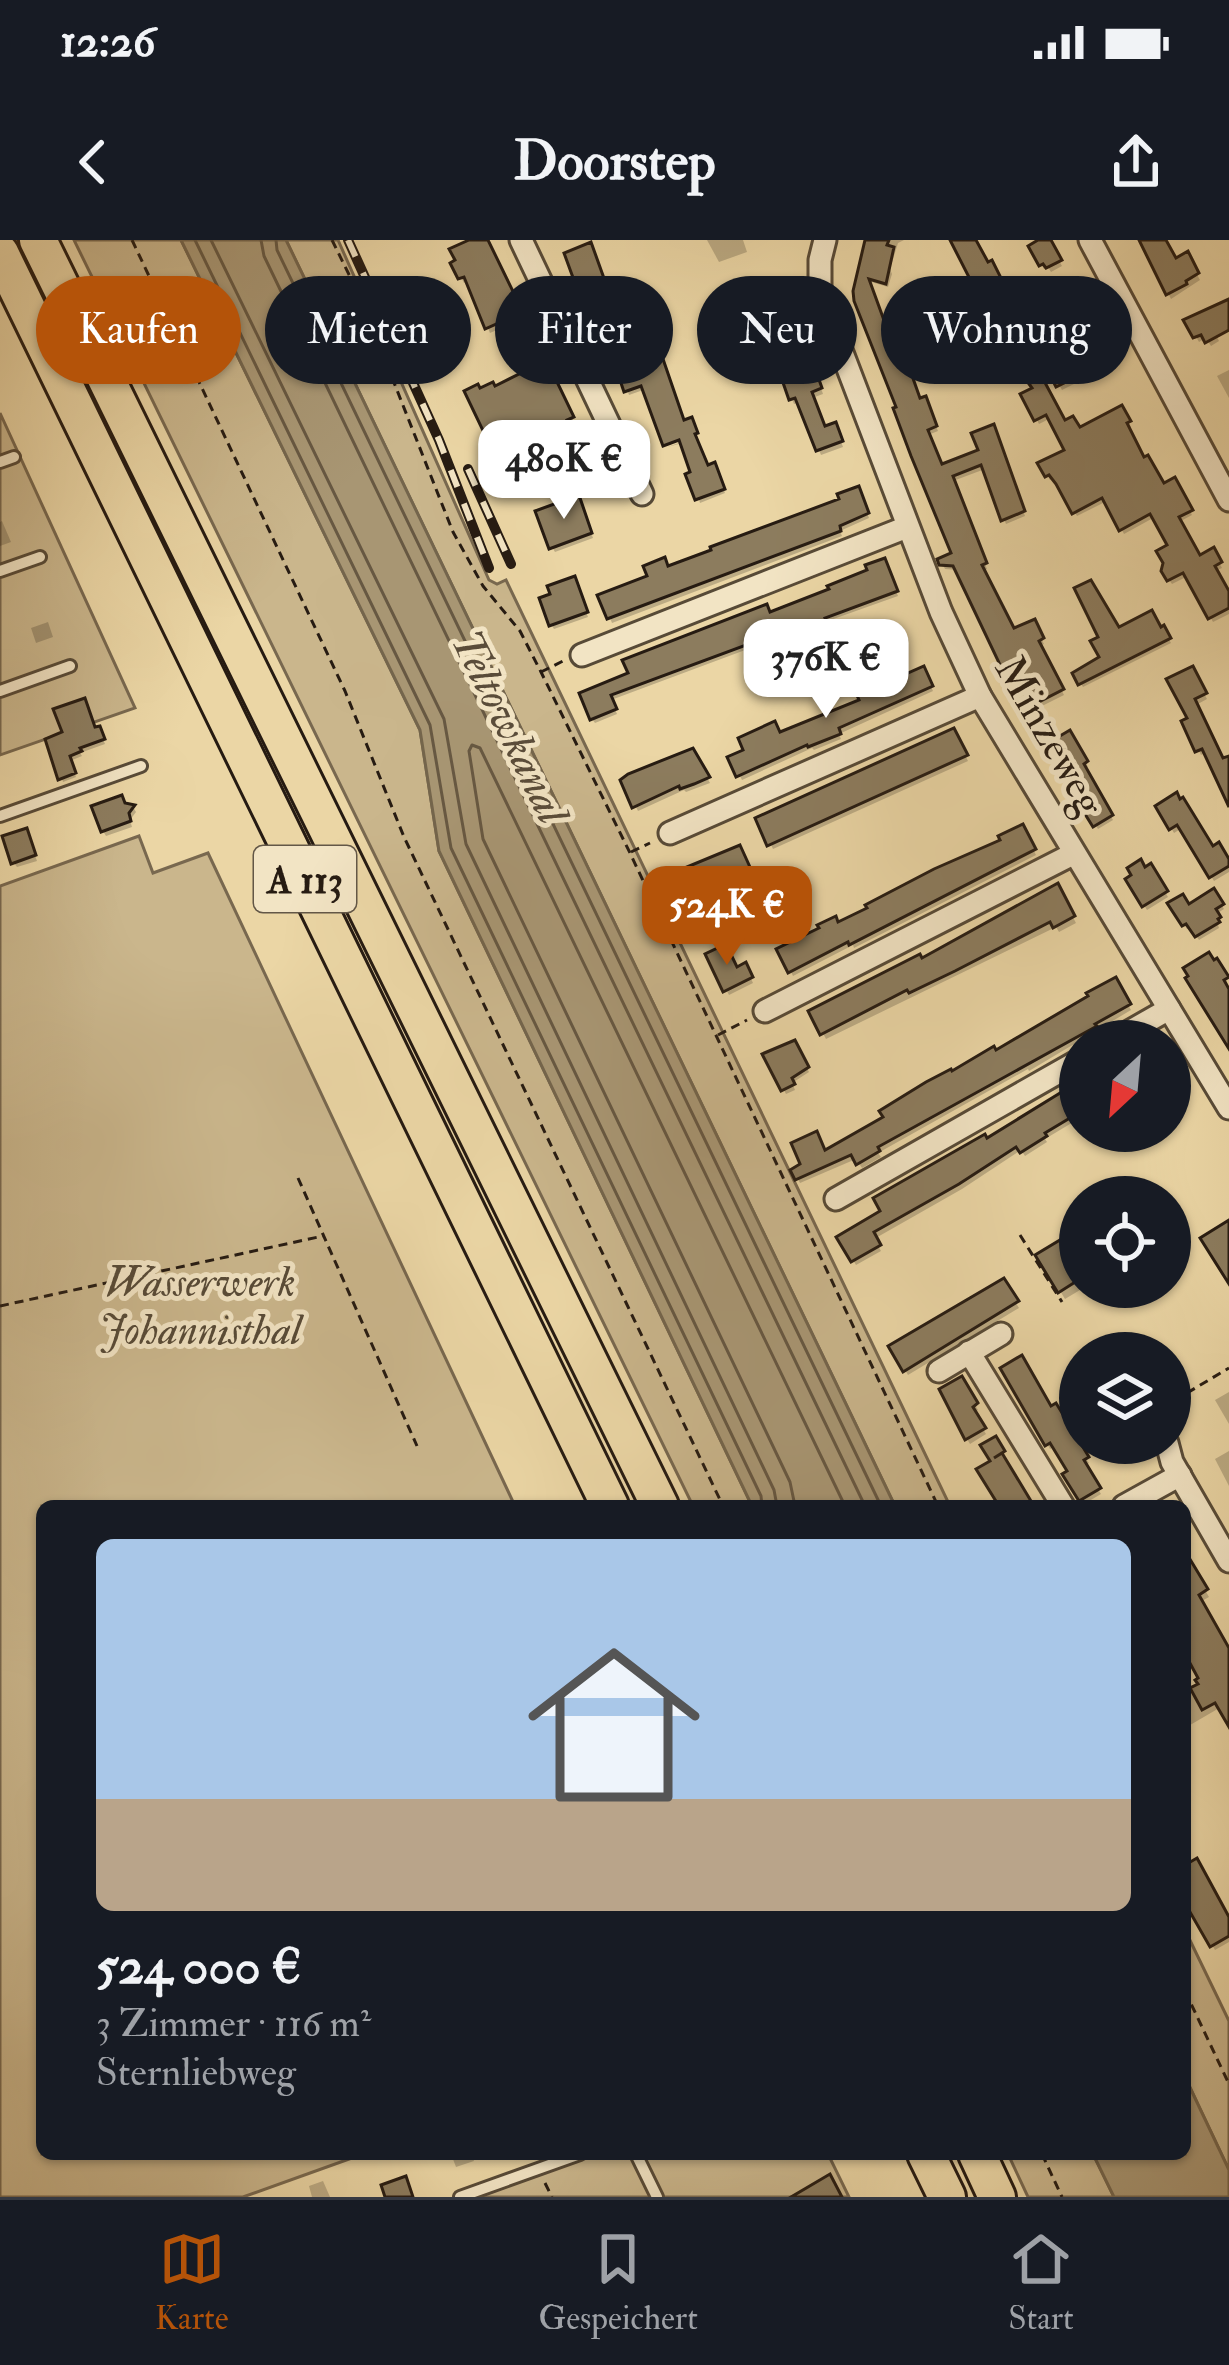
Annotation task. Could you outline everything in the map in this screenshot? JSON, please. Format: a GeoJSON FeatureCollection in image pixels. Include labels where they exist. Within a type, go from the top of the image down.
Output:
{"type":"FeatureCollection","features":[{"type":"Feature","properties":{"kind":"highway","name":"A 113"},"geometry":{"type":"LineString","coordinates":[[38,240],[657,1500]]}},
{"type":"Feature","properties":{"kind":"highway","name":"A 113"},"geometry":{"type":"LineString","coordinates":[[0,253],[607,1500]]}},
{"type":"Feature","properties":{"kind":"highway"},"geometry":{"type":"LineString","coordinates":[[929,2160],[947,2197]]}},
{"type":"Feature","properties":{"kind":"highway"},"geometry":{"type":"LineString","coordinates":[[980,2160],[998,2197]]}},
{"type":"Feature","properties":{"kind":"street"},"geometry":{"type":"LineString","coordinates":[[521,240],[642,494]]}},
{"type":"Feature","properties":{"kind":"street","name":"Minzeweg"},"geometry":{"type":"LineString","coordinates":[[825,240],[820,295],[940,612],[980,696],[1229,1108]]}},
{"type":"Feature","properties":{"kind":"street"},"geometry":{"type":"LineString","coordinates":[[1090,240],[1229,500]]}},
{"type":"Feature","properties":{"kind":"street"},"geometry":{"type":"LineString","coordinates":[[582,655],[907,527]]}},
{"type":"Feature","properties":{"kind":"street"},"geometry":{"type":"LineString","coordinates":[[670,833],[980,696]]}},
{"type":"Feature","properties":{"kind":"street"},"geometry":{"type":"LineString","coordinates":[[765,1011],[1073,854]]}},
{"type":"Feature","properties":{"kind":"street"},"geometry":{"type":"LineString","coordinates":[[1150,1020],[1169,1009]]}},
{"type":"Feature","properties":{"kind":"street"},"geometry":{"type":"LineString","coordinates":[[836,1199],[1059,1072]]}},
{"type":"Feature","properties":{"kind":"street"},"geometry":{"type":"LineString","coordinates":[[939,1371],[1001,1334]]}},
{"type":"Feature","properties":{"kind":"street"},"geometry":{"type":"LineString","coordinates":[[969,1352],[1059,1500]]}},
{"type":"Feature","properties":{"kind":"street"},"geometry":{"type":"LineString","coordinates":[[1173,1464],[1229,1561]]}},
{"type":"Feature","properties":{"kind":"street"},"geometry":{"type":"LineString","coordinates":[[1135,1500],[1180,1475]]}},
{"type":"Feature","properties":{"kind":"lane"},"geometry":{"type":"LineString","coordinates":[[0,462],[14,458]]}},
{"type":"Feature","properties":{"kind":"lane"},"geometry":{"type":"LineString","coordinates":[[0,571],[40,557]]}},
{"type":"Feature","properties":{"kind":"lane"},"geometry":{"type":"LineString","coordinates":[[0,692],[70,666]]}},
{"type":"Feature","properties":{"kind":"lane"},"geometry":{"type":"LineString","coordinates":[[0,816],[141,766]]}},
{"type":"Feature","properties":{"kind":"lane"},"geometry":{"type":"LineString","coordinates":[[460,2197],[563,2160]]}},
{"type":"Feature","properties":{"kind":"lane"},"geometry":{"type":"LineString","coordinates":[[639,2160],[657,2197]]}},
{"type":"Feature","properties":{"kind":"path"},"geometry":{"type":"LineString","coordinates":[[132,240],[345,691],[414,857],[720,1500]]}},
{"type":"Feature","properties":{"kind":"path"},"geometry":{"type":"LineString","coordinates":[[332,240],[361,299],[453,532],[483,586],[520,631],[541,672],[935,1500]]}},
{"type":"Feature","properties":{"kind":"path"},"geometry":{"type":"LineString","coordinates":[[541,672],[582,655]]}},
{"type":"Feature","properties":{"kind":"path"},"geometry":{"type":"LineString","coordinates":[[630,853],[670,833]]}},
{"type":"Feature","properties":{"kind":"path"},"geometry":{"type":"LineString","coordinates":[[716,1036],[765,1011]]}},
{"type":"Feature","properties":{"kind":"path"},"geometry":{"type":"LineString","coordinates":[[298,1178],[418,1446]]}},
{"type":"Feature","properties":{"kind":"path"},"geometry":{"type":"LineString","coordinates":[[1019,1235],[1059,1297]]}},
{"type":"Feature","properties":{"kind":"path"},"geometry":{"type":"LineString","coordinates":[[0,1306],[323,1236]]}},
{"type":"Feature","properties":{"kind":"path"},"geometry":{"type":"LineString","coordinates":[[1191,1392],[1229,1368]]}},
{"type":"Feature","properties":{"kind":"path"},"geometry":{"type":"LineString","coordinates":[[1191,2003],[1229,2084]]}},
{"type":"Feature","properties":{"kind":"path"},"geometry":{"type":"LineString","coordinates":[[1045,2160],[1062,2197]]}},
{"type":"Feature","properties":{"kind":"green space"},"geometry":{"type":"Polygon","coordinates":[[[74,240],[181,240],[199,276],[92,276],[74,240]]]}},
{"type":"Feature","properties":{"kind":"green space"},"geometry":{"type":"Polygon","coordinates":[[[286,240],[338,240],[354,276],[303,276],[286,240]]]}},
{"type":"Feature","properties":{"kind":"green space"},"geometry":{"type":"Polygon","coordinates":[[[241,363],[420,730],[439,851],[749,1500],[690,1500],[144,384],[241,384],[241,363]]]}},
{"type":"Feature","properties":{"kind":"green space"},"geometry":{"type":"Polygon","coordinates":[[[355,384],[402,384],[489,580],[497,584],[506,580],[947,1500],[892,1500],[355,384]]]}},
{"type":"Feature","properties":{"kind":"green space"},"geometry":{"type":"Polygon","coordinates":[[[0,413],[135,708],[0,755],[0,413]]]}},
{"type":"Feature","properties":{"kind":"green space","name":"Wasserwerk Johannisthal"},"geometry":{"type":"Polygon","coordinates":[[[139,836],[153,873],[208,853],[512,1500],[36,1500],[36,2160],[346,2160],[243,2197],[0,2197],[0,886],[139,836]]]}},
{"type":"Feature","properties":{"kind":"green space"},"geometry":{"type":"Polygon","coordinates":[[[1191,1942],[1229,2021],[1229,2170],[1191,2090],[1191,1942]]]}},
{"type":"Feature","properties":{"kind":"green space"},"geometry":{"type":"Polygon","coordinates":[[[579,2160],[831,2160],[849,2197],[477,2197],[579,2160]]]}},
{"type":"Feature","properties":{"kind":"green space"},"geometry":{"type":"Polygon","coordinates":[[[1011,2160],[1096,2160],[1114,2197],[1028,2197],[1011,2160]]]}},
{"type":"Feature","properties":{"kind":"water","name":"Teltowkanal"},"geometry":{"type":"Polygon","coordinates":[[[181,240],[286,240],[303,276],[265,276],[265,384],[355,384],[892,1500],[749,1500],[439,851],[420,730],[241,363],[241,276],[199,276],[181,240]]]}},
{"type":"Feature","properties":{"kind":"water"},"geometry":{"type":"Polygon","coordinates":[[[1191,2090],[1229,2170],[1229,2197],[1114,2197],[1096,2160],[1191,2160],[1191,2090]]]}},
{"type":"Feature","properties":{"kind":"building"},"geometry":{"type":"Polygon","coordinates":[[[469,240],[488,240],[506,276],[495,276],[495,325],[485,329],[471,294],[471,276],[456,276],[449,249],[469,240]]]}},
{"type":"Feature","properties":{"kind":"building"},"geometry":{"type":"Polygon","coordinates":[[[865,240],[889,240],[887,245],[894,247],[888,276],[881,276],[881,283],[869,279],[881,312],[881,369],[857,309],[857,276],[865,240]]]}},
{"type":"Feature","properties":{"kind":"building"},"geometry":{"type":"Polygon","coordinates":[[[950,240],[976,240],[1000,276],[968,276],[950,240]]]}},
{"type":"Feature","properties":{"kind":"building"},"geometry":{"type":"Polygon","coordinates":[[[1051,240],[1062,260],[1046,268],[1039,266],[1028,246],[1051,240]]]}},
{"type":"Feature","properties":{"kind":"building"},"geometry":{"type":"Polygon","coordinates":[[[1139,240],[1166,240],[1176,258],[1188,251],[1199,273],[1166,295],[1139,240]]]}},
{"type":"Feature","properties":{"kind":"building"},"geometry":{"type":"Polygon","coordinates":[[[591,242],[603,276],[572,276],[564,253],[591,242]]]}},
{"type":"Feature","properties":{"kind":"building"},"geometry":{"type":"Polygon","coordinates":[[[1229,299],[1229,330],[1205,343],[1201,335],[1193,338],[1183,320],[1229,299]]]}},
{"type":"Feature","properties":{"kind":"building"},"geometry":{"type":"Polygon","coordinates":[[[493,382],[495,386],[558,384],[574,417],[567,420],[577,441],[587,446],[594,476],[567,487],[546,429],[505,441],[517,476],[493,484],[484,461],[491,458],[489,443],[464,391],[478,384],[480,388],[493,382]]]}},
{"type":"Feature","properties":{"kind":"building"},"geometry":{"type":"Polygon","coordinates":[[[621,384],[672,384],[684,420],[692,417],[708,465],[715,462],[725,489],[695,500],[679,440],[663,446],[641,386],[624,392],[621,384]]]}},
{"type":"Feature","properties":{"kind":"building"},"geometry":{"type":"Polygon","coordinates":[[[783,384],[821,384],[822,388],[812,392],[825,426],[836,422],[843,441],[816,451],[795,398],[789,400],[783,384]]]}},
{"type":"Feature","properties":{"kind":"building"},"geometry":{"type":"Polygon","coordinates":[[[887,384],[915,384],[920,398],[926,396],[937,426],[928,430],[942,464],[978,450],[971,433],[994,424],[1025,511],[1001,521],[981,465],[953,476],[987,563],[982,565],[1014,628],[1035,619],[1044,638],[1039,641],[1064,689],[1031,706],[1009,663],[1001,667],[953,566],[939,565],[937,559],[951,553],[887,384]]]}},
{"type":"Feature","properties":{"kind":"building"},"geometry":{"type":"Polygon","coordinates":[[[1029,384],[1046,384],[1065,420],[1073,416],[1080,427],[1122,405],[1144,457],[1148,455],[1164,483],[1175,477],[1193,510],[1179,517],[1200,555],[1214,547],[1222,562],[1215,566],[1229,591],[1229,608],[1208,619],[1183,573],[1167,581],[1156,551],[1167,545],[1150,514],[1119,531],[1102,498],[1072,514],[1056,484],[1037,463],[1064,450],[1046,415],[1034,421],[1020,394],[1032,388],[1029,384]]]}},
{"type":"Feature","properties":{"kind":"building"},"geometry":{"type":"Polygon","coordinates":[[[859,486],[869,513],[840,526],[841,531],[607,619],[597,595],[647,576],[643,566],[665,557],[668,566],[839,499],[837,494],[859,486]]]}},
{"type":"Feature","properties":{"kind":"building"},"geometry":{"type":"Polygon","coordinates":[[[579,495],[592,533],[549,549],[535,511],[579,495]]]}},
{"type":"Feature","properties":{"kind":"building"},"geometry":{"type":"Polygon","coordinates":[[[885,558],[898,591],[825,618],[832,634],[802,646],[795,627],[611,695],[617,709],[590,720],[579,693],[628,673],[622,660],[767,604],[770,612],[829,589],[827,586],[885,558]]]}},
{"type":"Feature","properties":{"kind":"building"},"geometry":{"type":"Polygon","coordinates":[[[575,576],[588,612],[549,626],[539,598],[550,594],[547,586],[575,576]]]}},
{"type":"Feature","properties":{"kind":"building"},"geometry":{"type":"Polygon","coordinates":[[[1091,580],[1119,627],[1152,610],[1171,638],[1078,685],[1072,673],[1099,657],[1090,641],[1098,637],[1074,588],[1091,580]]]}},
{"type":"Feature","properties":{"kind":"building"},"geometry":{"type":"Polygon","coordinates":[[[924,666],[933,686],[839,728],[841,734],[736,777],[727,757],[743,750],[738,738],[775,721],[780,732],[859,700],[851,682],[877,670],[883,684],[924,666]]]}},
{"type":"Feature","properties":{"kind":"building"},"geometry":{"type":"Polygon","coordinates":[[[1193,666],[1207,693],[1195,699],[1223,758],[1229,756],[1229,807],[1202,749],[1195,752],[1181,721],[1187,718],[1166,679],[1193,666]]]}},
{"type":"Feature","properties":{"kind":"building"},"geometry":{"type":"Polygon","coordinates":[[[85,698],[95,727],[100,726],[105,739],[70,756],[76,773],[58,780],[45,739],[62,732],[53,709],[85,698]]]}},
{"type":"Feature","properties":{"kind":"building"},"geometry":{"type":"Polygon","coordinates":[[[954,728],[968,755],[767,846],[755,818],[954,728]]]}},
{"type":"Feature","properties":{"kind":"building"},"geometry":{"type":"Polygon","coordinates":[[[1070,730],[1113,815],[1093,827],[1043,746],[1070,730]]]}},
{"type":"Feature","properties":{"kind":"building"},"geometry":{"type":"Polygon","coordinates":[[[693,748],[710,777],[632,808],[620,780],[693,748]]]}},
{"type":"Feature","properties":{"kind":"building"},"geometry":{"type":"Polygon","coordinates":[[[1177,792],[1213,846],[1219,842],[1229,859],[1229,866],[1209,878],[1177,825],[1169,830],[1155,806],[1177,792]]]}},
{"type":"Feature","properties":{"kind":"building"},"geometry":{"type":"Polygon","coordinates":[[[122,795],[125,803],[135,805],[129,813],[131,821],[101,832],[91,806],[122,795]]]}},
{"type":"Feature","properties":{"kind":"building"},"geometry":{"type":"Polygon","coordinates":[[[1023,824],[1036,849],[788,973],[776,949],[836,916],[838,922],[867,908],[865,905],[1000,840],[998,836],[1023,824]]]}},
{"type":"Feature","properties":{"kind":"building"},"geometry":{"type":"Polygon","coordinates":[[[27,828],[36,855],[11,864],[2,836],[27,828]]]}},
{"type":"Feature","properties":{"kind":"building"},"geometry":{"type":"Polygon","coordinates":[[[740,845],[754,876],[716,893],[713,884],[677,901],[665,876],[740,845]]]}},
{"type":"Feature","properties":{"kind":"building"},"geometry":{"type":"Polygon","coordinates":[[[1141,859],[1145,867],[1151,863],[1168,891],[1142,907],[1125,879],[1131,875],[1127,868],[1141,859]]]}},
{"type":"Feature","properties":{"kind":"building"},"geometry":{"type":"Polygon","coordinates":[[[1058,883],[1075,916],[1053,928],[1050,922],[820,1035],[808,1011],[920,954],[922,958],[1058,883]]]}},
{"type":"Feature","properties":{"kind":"building"},"geometry":{"type":"Polygon","coordinates":[[[1214,888],[1224,904],[1216,909],[1220,922],[1195,937],[1167,903],[1183,894],[1189,904],[1214,888]]]}},
{"type":"Feature","properties":{"kind":"building"},"geometry":{"type":"Polygon","coordinates":[[[726,944],[737,967],[746,962],[753,977],[723,992],[705,954],[726,944]]]}},
{"type":"Feature","properties":{"kind":"building"},"geometry":{"type":"Polygon","coordinates":[[[1209,952],[1229,977],[1224,980],[1229,989],[1229,1049],[1185,978],[1183,968],[1209,952]]]}},
{"type":"Feature","properties":{"kind":"building"},"geometry":{"type":"Polygon","coordinates":[[[1116,977],[1131,1004],[1102,1020],[1059,1020],[1059,1047],[878,1147],[880,1151],[856,1165],[851,1155],[795,1180],[790,1170],[800,1164],[791,1143],[817,1131],[825,1150],[883,1117],[879,1111],[926,1082],[994,1046],[996,1050],[1088,996],[1086,993],[1116,977]]]}},
{"type":"Feature","properties":{"kind":"building"},"geometry":{"type":"Polygon","coordinates":[[[795,1040],[809,1067],[792,1078],[795,1084],[781,1091],[762,1054],[795,1040]]]}},
{"type":"Feature","properties":{"kind":"building"},"geometry":{"type":"Polygon","coordinates":[[[1059,1094],[1059,1125],[1047,1136],[1020,1153],[1016,1147],[874,1232],[881,1245],[851,1262],[836,1237],[880,1211],[873,1198],[985,1134],[987,1138],[1059,1094]]]}},
{"type":"Feature","properties":{"kind":"building"},"geometry":{"type":"Polygon","coordinates":[[[1229,1220],[1229,1284],[1200,1238],[1229,1220]]]}},
{"type":"Feature","properties":{"kind":"building"},"geometry":{"type":"Polygon","coordinates":[[[1059,1241],[1058,1293],[1035,1255],[1059,1241]]]}},
{"type":"Feature","properties":{"kind":"building"},"geometry":{"type":"Polygon","coordinates":[[[1004,1278],[1019,1301],[903,1372],[888,1346],[1004,1278]]]}},
{"type":"Feature","properties":{"kind":"building"},"geometry":{"type":"Polygon","coordinates":[[[1022,1355],[1051,1406],[1056,1403],[1059,1408],[1059,1458],[1050,1443],[1045,1446],[1000,1368],[1022,1355]]]}},
{"type":"Feature","properties":{"kind":"building"},"geometry":{"type":"Polygon","coordinates":[[[962,1376],[986,1428],[965,1440],[939,1389],[962,1376]]]}},
{"type":"Feature","properties":{"kind":"building"},"geometry":{"type":"Polygon","coordinates":[[[996,1436],[1005,1451],[994,1458],[1002,1453],[1030,1500],[995,1500],[976,1469],[990,1461],[980,1445],[996,1436]]]}},
{"type":"Feature","properties":{"kind":"building"},"geometry":{"type":"Polygon","coordinates":[[[1063,1464],[1086,1464],[1101,1488],[1078,1500],[1062,1474],[1067,1471],[1063,1464]]]}},
{"type":"Feature","properties":{"kind":"building"},"geometry":{"type":"Polygon","coordinates":[[[1191,1561],[1208,1589],[1199,1595],[1229,1648],[1229,1727],[1215,1703],[1202,1710],[1191,1690],[1198,1678],[1191,1665],[1191,1561]]]}},
{"type":"Feature","properties":{"kind":"building"},"geometry":{"type":"Polygon","coordinates":[[[1197,1858],[1229,1917],[1229,1936],[1210,1947],[1191,1914],[1191,1862],[1197,1858]]]}},
{"type":"Feature","properties":{"kind":"building"},"geometry":{"type":"Polygon","coordinates":[[[830,2174],[842,2197],[791,2197],[830,2174]]]}},
{"type":"Feature","properties":{"kind":"building"},"geometry":{"type":"Polygon","coordinates":[[[406,2176],[413,2197],[385,2197],[381,2185],[406,2176]]]}},
{"type":"Feature","properties":{"kind":"railway"},"geometry":{"type":"LineString","coordinates":[[348,240],[439,440],[489,568]]}},
{"type":"Feature","properties":{"kind":"railway"},"geometry":{"type":"LineString","coordinates":[[468,469],[511,564]]}}]}
